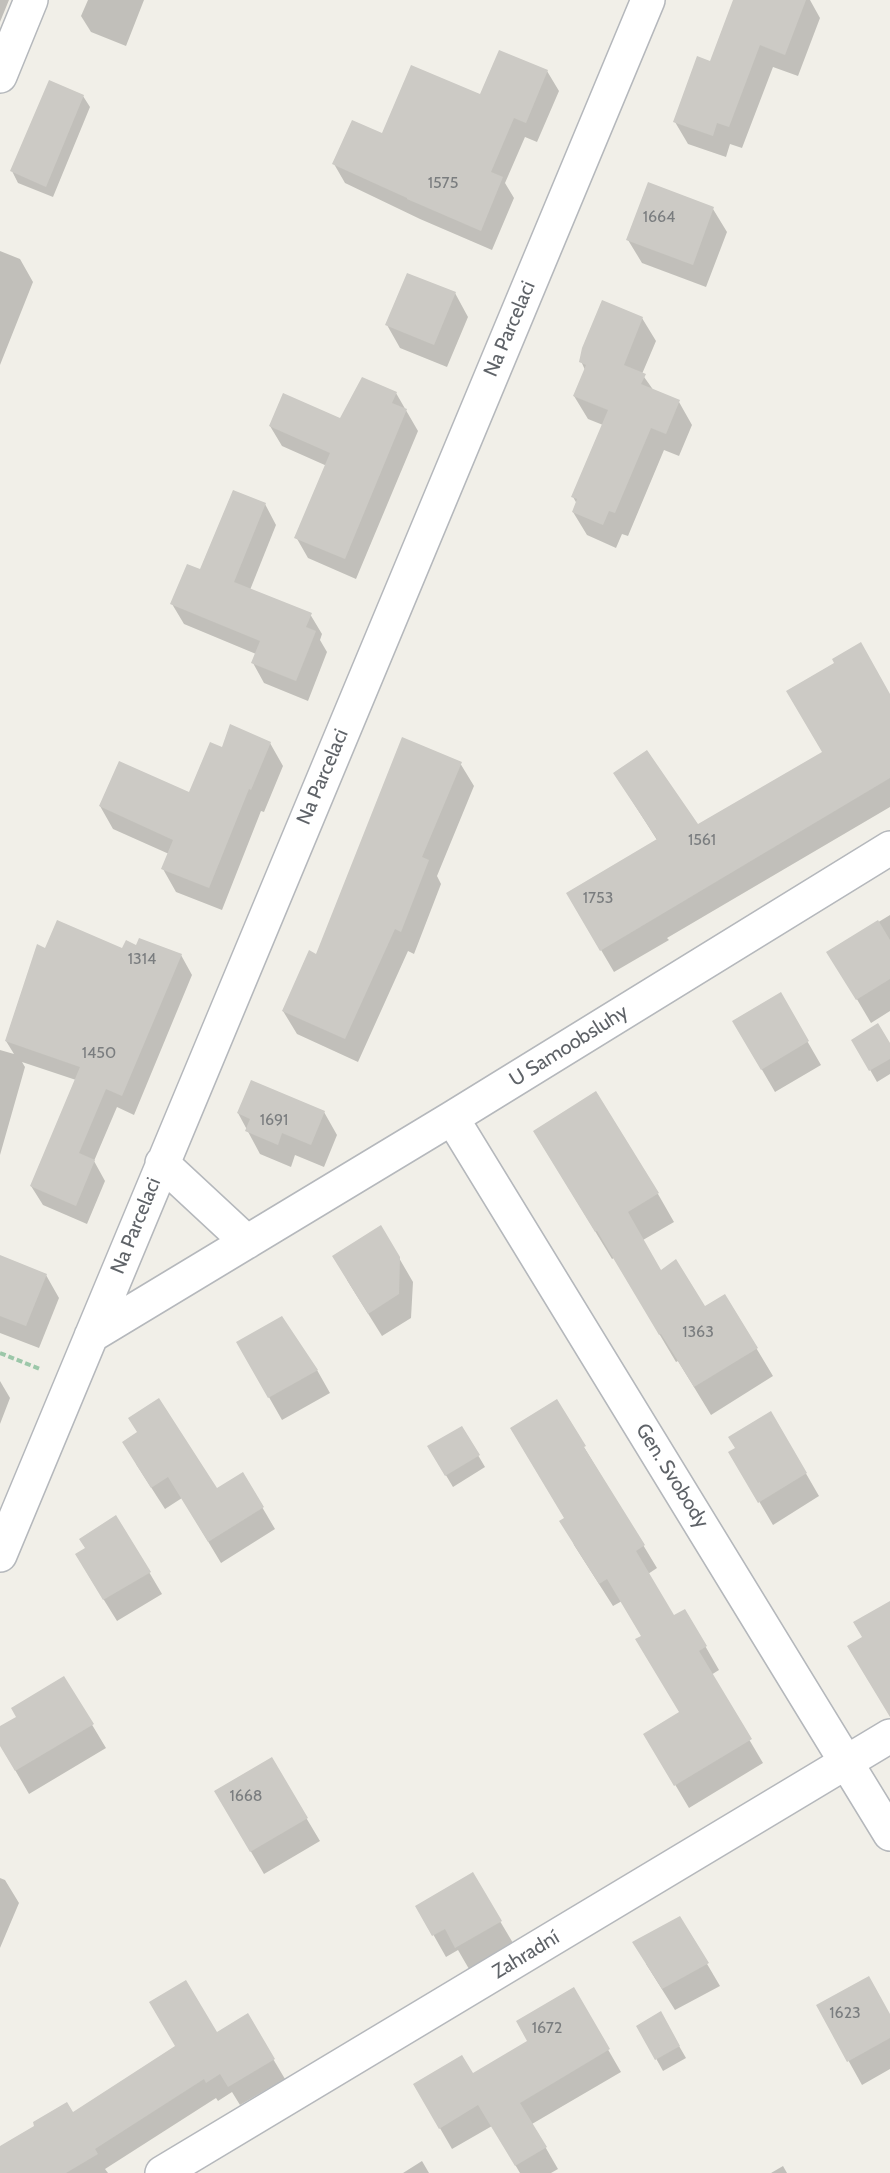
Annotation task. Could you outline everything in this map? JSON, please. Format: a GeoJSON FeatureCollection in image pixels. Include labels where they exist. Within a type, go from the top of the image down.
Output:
{"type":"FeatureCollection","features":[{"type":"Feature","properties":{"kind":"street"},"geometry":{"type":"LineString","coordinates":[[0,76],[31,0]]}},
{"type":"Feature","properties":{"kind":"street","name":"Na Parcelaci"},"geometry":{"type":"LineString","coordinates":[[0,1555],[648,0]]}},
{"type":"Feature","properties":{"kind":"street","name":"U Samoobsluhy"},"geometry":{"type":"LineString","coordinates":[[91,1336],[452,1118],[890,848]]}},
{"type":"Feature","properties":{"kind":"street","name":"Gen. Svobody"},"geometry":{"type":"LineString","coordinates":[[452,1118],[890,1834]]}},
{"type":"Feature","properties":{"kind":"street"},"geometry":{"type":"LineString","coordinates":[[162,1163],[247,1242]]}},
{"type":"Feature","properties":{"kind":"street","name":"Zahradní"},"geometry":{"type":"LineString","coordinates":[[162,2173],[890,1736]]}},
{"type":"Feature","properties":{"kind":"building"},"geometry":{"type":"Polygon","coordinates":[[[733,0],[806,0],[785,55],[760,45],[729,127],[717,123],[713,136],[673,122],[697,56],[710,61],[733,0]]]}},
{"type":"Feature","properties":{"kind":"building"},"geometry":{"type":"Polygon","coordinates":[[[499,50],[548,70],[526,123],[514,118],[491,172],[503,177],[481,231],[332,164],[352,120],[382,133],[411,65],[480,94],[499,50]]]}},
{"type":"Feature","properties":{"kind":"building"},"geometry":{"type":"Polygon","coordinates":[[[49,80],[84,95],[46,187],[10,171],[49,80]]]}},
{"type":"Feature","properties":{"kind":"building"},"geometry":{"type":"Polygon","coordinates":[[[648,182],[714,207],[693,265],[626,240],[648,182]]]}},
{"type":"Feature","properties":{"kind":"building"},"geometry":{"type":"Polygon","coordinates":[[[407,273],[456,292],[434,345],[385,325],[407,273]]]}},
{"type":"Feature","properties":{"kind":"building"},"geometry":{"type":"Polygon","coordinates":[[[602,300],[643,317],[624,365],[646,374],[641,384],[680,400],[666,434],[651,428],[615,513],[609,511],[603,525],[572,512],[577,499],[571,497],[608,410],[573,396],[586,365],[579,362],[582,348],[602,300]]]}},
{"type":"Feature","properties":{"kind":"building"},"geometry":{"type":"Polygon","coordinates":[[[362,377],[397,392],[392,403],[407,409],[345,559],[294,538],[330,453],[269,426],[283,393],[340,418],[362,377]]]}},
{"type":"Feature","properties":{"kind":"building"},"geometry":{"type":"Polygon","coordinates":[[[233,490],[266,503],[234,582],[312,613],[306,627],[316,631],[296,681],[251,663],[260,641],[170,604],[187,564],[200,569],[233,490]]]}},
{"type":"Feature","properties":{"kind":"building"},"geometry":{"type":"Polygon","coordinates":[[[861,642],[890,694],[890,778],[600,951],[566,893],[657,839],[613,773],[647,750],[698,824],[822,752],[786,691],[834,663],[832,659],[861,642]]]}},
{"type":"Feature","properties":{"kind":"building"},"geometry":{"type":"Polygon","coordinates":[[[230,724],[271,742],[251,790],[249,789],[209,888],[161,869],[173,840],[99,806],[119,761],[189,792],[210,742],[222,747],[230,724]]]}},
{"type":"Feature","properties":{"kind":"building"},"geometry":{"type":"Polygon","coordinates":[[[402,737],[462,762],[422,857],[429,860],[401,932],[395,929],[345,1039],[282,1011],[309,950],[316,954],[402,737]]]}},
{"type":"Feature","properties":{"kind":"building"},"geometry":{"type":"Polygon","coordinates":[[[57,920],[122,948],[126,940],[136,945],[139,938],[182,954],[122,1096],[106,1089],[79,1153],[95,1160],[76,1206],[30,1186],[80,1067],[5,1041],[37,944],[45,948],[57,920]]]}},
{"type":"Feature","properties":{"kind":"building"},"geometry":{"type":"Polygon","coordinates":[[[878,920],[890,940],[890,979],[856,1000],[826,952],[878,920]]]}},
{"type":"Feature","properties":{"kind":"building"},"geometry":{"type":"Polygon","coordinates":[[[781,992],[809,1041],[761,1070],[732,1021],[781,992]]]}},
{"type":"Feature","properties":{"kind":"building"},"geometry":{"type":"Polygon","coordinates":[[[878,1023],[890,1043],[890,1059],[869,1071],[851,1040],[878,1023]]]}},
{"type":"Feature","properties":{"kind":"building"},"geometry":{"type":"Polygon","coordinates":[[[251,1080],[325,1111],[311,1145],[282,1133],[278,1145],[245,1131],[250,1119],[237,1113],[251,1080]]]}},
{"type":"Feature","properties":{"kind":"building"},"geometry":{"type":"Polygon","coordinates":[[[596,1091],[659,1193],[628,1212],[661,1270],[676,1259],[705,1306],[725,1294],[758,1348],[694,1387],[661,1334],[659,1335],[597,1231],[595,1232],[533,1131],[596,1091]]]}},
{"type":"Feature","properties":{"kind":"building"},"geometry":{"type":"Polygon","coordinates":[[[381,1225],[400,1257],[399,1294],[368,1314],[332,1256],[381,1225]]]}},
{"type":"Feature","properties":{"kind":"building"},"geometry":{"type":"Polygon","coordinates":[[[0,1255],[47,1274],[26,1326],[0,1316],[0,1255]]]}},
{"type":"Feature","properties":{"kind":"building"},"geometry":{"type":"Polygon","coordinates":[[[282,1316],[318,1370],[268,1398],[236,1342],[282,1316]]]}},
{"type":"Feature","properties":{"kind":"building"},"geometry":{"type":"Polygon","coordinates":[[[159,1398],[217,1488],[243,1472],[264,1507],[208,1542],[168,1477],[151,1488],[122,1442],[137,1432],[128,1418],[159,1398]]]}},
{"type":"Feature","properties":{"kind":"building"},"geometry":{"type":"Polygon","coordinates":[[[557,1399],[645,1545],[636,1551],[674,1615],[685,1609],[707,1646],[699,1651],[752,1739],[674,1786],[643,1734],[679,1712],[635,1639],[641,1636],[607,1579],[599,1584],[559,1521],[564,1518],[510,1428],[557,1399]]]}},
{"type":"Feature","properties":{"kind":"building"},"geometry":{"type":"Polygon","coordinates":[[[771,1411],[807,1473],[758,1503],[728,1452],[735,1448],[728,1437],[771,1411]]]}},
{"type":"Feature","properties":{"kind":"building"},"geometry":{"type":"Polygon","coordinates":[[[462,1426],[480,1455],[445,1476],[427,1446],[462,1426]]]}},
{"type":"Feature","properties":{"kind":"building"},"geometry":{"type":"Polygon","coordinates":[[[116,1515],[151,1572],[103,1600],[75,1554],[85,1548],[79,1539],[116,1515]]]}},
{"type":"Feature","properties":{"kind":"building"},"geometry":{"type":"Polygon","coordinates":[[[890,1601],[890,1717],[847,1646],[862,1637],[853,1622],[890,1601]]]}},
{"type":"Feature","properties":{"kind":"building"},"geometry":{"type":"Polygon","coordinates":[[[64,1676],[94,1724],[15,1771],[0,1746],[0,1726],[16,1717],[11,1708],[64,1676]]]}},
{"type":"Feature","properties":{"kind":"building"},"geometry":{"type":"Polygon","coordinates":[[[272,1757],[308,1818],[250,1852],[214,1791],[272,1757]]]}},
{"type":"Feature","properties":{"kind":"building"},"geometry":{"type":"Polygon","coordinates":[[[473,1872],[502,1921],[455,1948],[445,1929],[432,1936],[415,1906],[473,1872]]]}},
{"type":"Feature","properties":{"kind":"building"},"geometry":{"type":"Polygon","coordinates":[[[680,1916],[709,1963],[662,1989],[632,1942],[680,1916]]]}},
{"type":"Feature","properties":{"kind":"building"},"geometry":{"type":"Polygon","coordinates":[[[869,1976],[890,2014],[890,2038],[847,2062],[816,2005],[869,1976]]]}},
{"type":"Feature","properties":{"kind":"building"},"geometry":{"type":"Polygon","coordinates":[[[186,1980],[217,2032],[248,2013],[275,2059],[228,2087],[220,2074],[206,2083],[204,2079],[95,2149],[98,2154],[66,2173],[0,2173],[0,2146],[34,2126],[33,2122],[67,2102],[73,2112],[175,2046],[149,2002],[186,1980]]]}},
{"type":"Feature","properties":{"kind":"building"},"geometry":{"type":"Polygon","coordinates":[[[574,1987],[610,2049],[520,2103],[547,2147],[515,2166],[478,2105],[439,2129],[413,2084],[462,2055],[473,2073],[527,2041],[516,2021],[574,1987]]]}},
{"type":"Feature","properties":{"kind":"building"},"geometry":{"type":"Polygon","coordinates":[[[661,2011],[680,2046],[655,2060],[636,2026],[661,2011]]]}}]}
